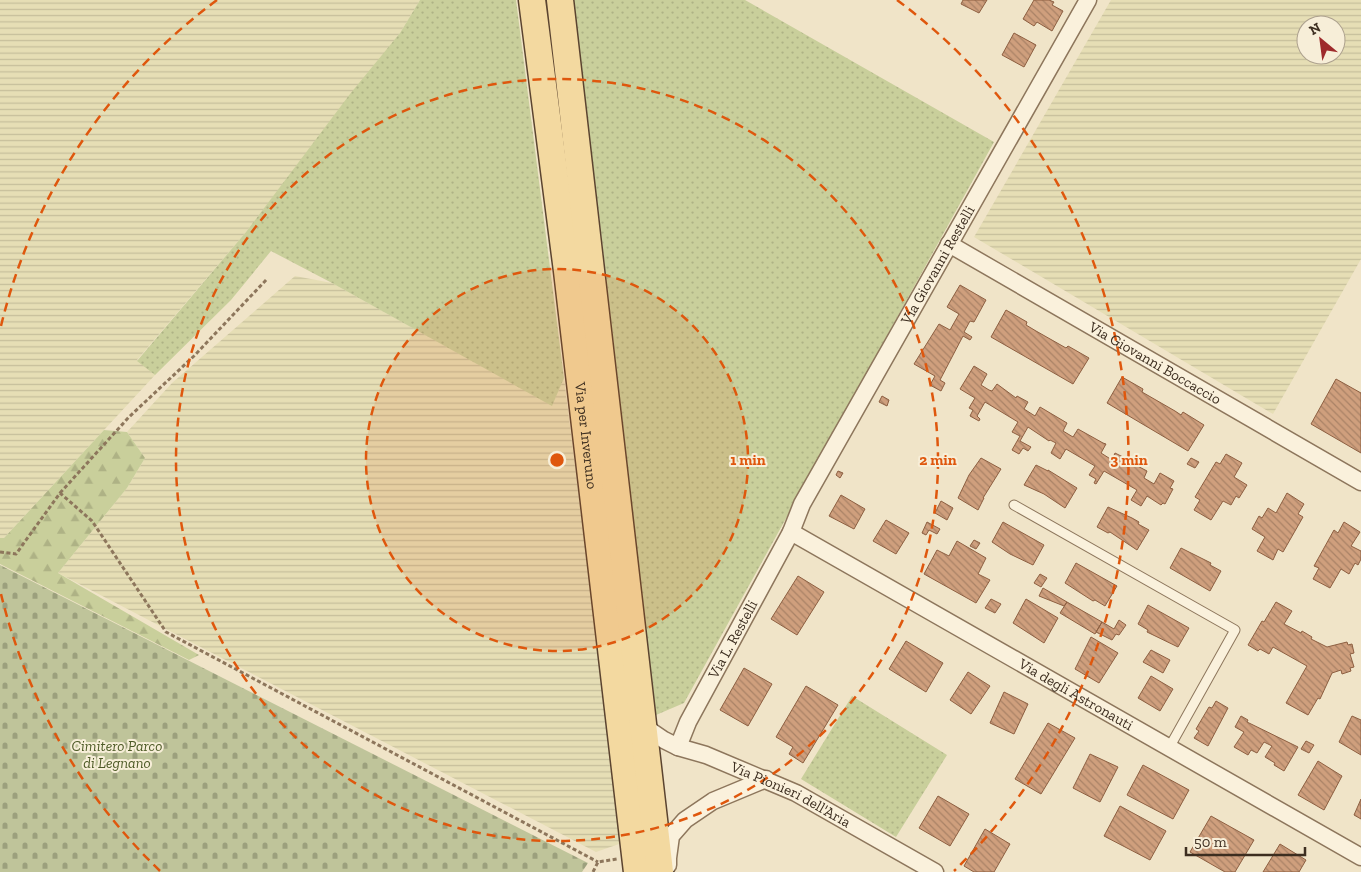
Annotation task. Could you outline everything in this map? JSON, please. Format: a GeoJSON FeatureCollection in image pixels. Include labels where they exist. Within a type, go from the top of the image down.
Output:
{"type":"FeatureCollection","features":[{"type":"Feature","properties":{"kind":"main road","name":"Via per Inveruno"},"geometry":{"type":"LineString","coordinates":[[532,0],[567,270],[636,864]]}},
{"type":"Feature","properties":{"kind":"main road","name":"Via per Inveruno"},"geometry":{"type":"LineString","coordinates":[[560,0],[660,872]]}},
{"type":"Feature","properties":{"kind":"street","name":"Via Giovanni Restelli"},"geometry":{"type":"LineString","coordinates":[[791,532],[802,504],[1087,0]]}},
{"type":"Feature","properties":{"kind":"street","name":"Via Giovanni Boccaccio"},"geometry":{"type":"LineString","coordinates":[[949,244],[1361,482]]}},
{"type":"Feature","properties":{"kind":"street","name":"Via L. Restelli"},"geometry":{"type":"LineString","coordinates":[[678,747],[688,722],[791,532]]}},
{"type":"Feature","properties":{"kind":"street","name":"Via degli Astronauti"},"geometry":{"type":"LineString","coordinates":[[791,532],[1361,857]]}},
{"type":"Feature","properties":{"kind":"street","name":"Via Pionieri dell'Aria"},"geometry":{"type":"LineString","coordinates":[[642,725],[678,747],[706,755],[796,793],[935,872]]}},
{"type":"Feature","properties":{"kind":"street"},"geometry":{"type":"LineString","coordinates":[[669,872],[668,858],[671,836],[685,820],[713,801],[766,779]]}},
{"type":"Feature","properties":{"kind":"lane"},"geometry":{"type":"LineString","coordinates":[[1014,505],[1235,630],[1169,748]]}},
{"type":"Feature","properties":{"kind":"path"},"geometry":{"type":"LineString","coordinates":[[0,552],[16,554],[60,494],[129,417],[194,356],[267,279]]}},
{"type":"Feature","properties":{"kind":"path"},"geometry":{"type":"LineString","coordinates":[[60,494],[92,521],[166,632],[598,862],[636,864]]}},
{"type":"Feature","properties":{"kind":"path"},"geometry":{"type":"LineString","coordinates":[[593,872],[598,862]]}},
{"type":"Feature","properties":{"kind":"shaded area"},"geometry":{"type":"Polygon","coordinates":[[[0,0],[420,0],[400,33],[246,232],[137,360],[155,375],[3,539],[0,538],[0,0]]]}},
{"type":"Feature","properties":{"kind":"shaded area"},"geometry":{"type":"Polygon","coordinates":[[[1111,0],[1361,0],[1361,259],[1273,414],[974,237],[1111,0]]]}},
{"type":"Feature","properties":{"kind":"shaded area"},"geometry":{"type":"Polygon","coordinates":[[[295,276],[332,283],[552,405],[564,378],[622,843],[596,852],[58,573],[127,488],[145,458],[127,432],[172,383],[295,276]]]}},
{"type":"Feature","properties":{"kind":"green space"},"geometry":{"type":"Polygon","coordinates":[[[420,0],[516,0],[564,378],[552,406],[271,251],[231,300],[155,375],[137,361],[246,232],[350,94],[400,33],[420,0]]]}},
{"type":"Feature","properties":{"kind":"green space"},"geometry":{"type":"Polygon","coordinates":[[[573,0],[745,0],[994,142],[684,703],[656,715],[602,241],[573,0]]]}},
{"type":"Feature","properties":{"kind":"green space"},"geometry":{"type":"Polygon","coordinates":[[[104,430],[127,432],[145,458],[127,488],[58,573],[199,655],[189,660],[0,564],[0,538],[4,538],[104,430]]]}},
{"type":"Feature","properties":{"kind":"green space","name":"Cimitero Parco di Legnano"},"geometry":{"type":"Polygon","coordinates":[[[0,565],[588,863],[582,872],[0,872],[0,565]]]}},
{"type":"Feature","properties":{"kind":"green space"},"geometry":{"type":"Polygon","coordinates":[[[852,696],[947,755],[896,837],[801,779],[852,696]]]}},
{"type":"Feature","properties":{"kind":"building"},"geometry":{"type":"Polygon","coordinates":[[[963,0],[987,0],[979,13],[961,4],[963,0]]]}},
{"type":"Feature","properties":{"kind":"building"},"geometry":{"type":"Polygon","coordinates":[[[1034,0],[1049,0],[1054,2],[1052,5],[1063,11],[1052,31],[1037,22],[1034,26],[1023,19],[1034,0]]]}},
{"type":"Feature","properties":{"kind":"building"},"geometry":{"type":"Polygon","coordinates":[[[1014,33],[1036,45],[1024,67],[1002,55],[1014,33]]]}},
{"type":"Feature","properties":{"kind":"building"},"geometry":{"type":"Polygon","coordinates":[[[960,285],[986,300],[974,322],[970,321],[964,332],[972,337],[970,340],[963,336],[940,380],[945,383],[941,391],[930,385],[935,376],[914,364],[939,324],[950,330],[959,314],[947,307],[960,285]]]}},
{"type":"Feature","properties":{"kind":"building"},"geometry":{"type":"Polygon","coordinates":[[[1006,310],[1027,322],[1026,325],[1036,331],[1066,348],[1068,346],[1089,358],[1073,384],[991,337],[1006,310]]]}},
{"type":"Feature","properties":{"kind":"building"},"geometry":{"type":"Polygon","coordinates":[[[974,366],[987,374],[981,385],[989,390],[992,391],[997,384],[1016,398],[1017,396],[1028,402],[1024,409],[1035,416],[1040,407],[1067,423],[1063,431],[1073,437],[1078,429],[1106,444],[1101,453],[1112,460],[1115,453],[1127,459],[1147,471],[1144,478],[1154,484],[1160,473],[1174,481],[1170,488],[1173,489],[1165,504],[1161,505],[1147,496],[1141,506],[1131,500],[1137,490],[1104,471],[1096,484],[1094,483],[1096,479],[1089,475],[1095,466],[1066,449],[1060,459],[1051,453],[1056,443],[1049,441],[1028,427],[1020,441],[1031,447],[1028,451],[1023,448],[1019,454],[1012,450],[1020,436],[1012,432],[1018,422],[985,402],[977,416],[980,419],[979,421],[970,416],[973,410],[969,408],[975,398],[960,389],[974,366]]]}},
{"type":"Feature","properties":{"kind":"building"},"geometry":{"type":"Polygon","coordinates":[[[1122,377],[1143,389],[1142,392],[1181,415],[1183,412],[1204,425],[1188,451],[1107,403],[1122,377]]]}},
{"type":"Feature","properties":{"kind":"building"},"geometry":{"type":"Polygon","coordinates":[[[1336,379],[1361,393],[1361,453],[1311,424],[1336,379]]]}},
{"type":"Feature","properties":{"kind":"building"},"geometry":{"type":"Polygon","coordinates":[[[882,396],[889,400],[887,406],[879,402],[882,396]]]}},
{"type":"Feature","properties":{"kind":"building"},"geometry":{"type":"Polygon","coordinates":[[[1226,454],[1242,463],[1234,477],[1247,485],[1239,498],[1236,496],[1231,505],[1223,501],[1211,520],[1194,510],[1200,500],[1195,497],[1216,462],[1220,464],[1226,454]]]}},
{"type":"Feature","properties":{"kind":"building"},"geometry":{"type":"Polygon","coordinates":[[[981,458],[1001,469],[983,498],[978,510],[958,498],[969,475],[981,458]]]}},
{"type":"Feature","properties":{"kind":"building"},"geometry":{"type":"Polygon","coordinates":[[[1191,458],[1199,462],[1195,468],[1187,464],[1191,458]]]}},
{"type":"Feature","properties":{"kind":"building"},"geometry":{"type":"Polygon","coordinates":[[[1036,465],[1048,470],[1077,488],[1065,508],[1044,494],[1024,485],[1036,465]]]}},
{"type":"Feature","properties":{"kind":"building"},"geometry":{"type":"Polygon","coordinates":[[[838,471],[843,473],[840,478],[836,475],[838,471]]]}},
{"type":"Feature","properties":{"kind":"building"},"geometry":{"type":"Polygon","coordinates":[[[1287,493],[1304,504],[1298,514],[1303,517],[1283,552],[1278,549],[1273,560],[1257,551],[1265,537],[1252,529],[1259,516],[1262,518],[1268,508],[1276,513],[1287,493]]]}},
{"type":"Feature","properties":{"kind":"building"},"geometry":{"type":"Polygon","coordinates":[[[841,495],[865,509],[854,529],[829,516],[841,495]]]}},
{"type":"Feature","properties":{"kind":"building"},"geometry":{"type":"Polygon","coordinates":[[[941,501],[953,508],[947,520],[935,513],[941,501]]]}},
{"type":"Feature","properties":{"kind":"building"},"geometry":{"type":"Polygon","coordinates":[[[1108,507],[1132,518],[1149,530],[1137,550],[1110,532],[1108,533],[1097,527],[1108,507]]]}},
{"type":"Feature","properties":{"kind":"building"},"geometry":{"type":"Polygon","coordinates":[[[886,520],[909,533],[896,554],[873,541],[886,520]]]}},
{"type":"Feature","properties":{"kind":"building"},"geometry":{"type":"Polygon","coordinates":[[[927,522],[940,529],[937,534],[929,530],[926,535],[922,533],[927,522]]]}},
{"type":"Feature","properties":{"kind":"building"},"geometry":{"type":"Polygon","coordinates":[[[1003,522],[1044,545],[1033,565],[1010,554],[992,542],[1003,522]]]}},
{"type":"Feature","properties":{"kind":"building"},"geometry":{"type":"Polygon","coordinates":[[[1344,522],[1360,532],[1351,546],[1361,551],[1361,559],[1358,565],[1355,563],[1349,574],[1341,569],[1330,588],[1313,579],[1319,568],[1314,566],[1334,530],[1338,533],[1344,522]]]}},
{"type":"Feature","properties":{"kind":"building"},"geometry":{"type":"Polygon","coordinates":[[[974,540],[980,543],[976,549],[970,546],[974,540]]]}},
{"type":"Feature","properties":{"kind":"building"},"geometry":{"type":"Polygon","coordinates":[[[957,541],[986,558],[978,574],[990,580],[976,603],[924,574],[937,550],[949,556],[957,541]]]}},
{"type":"Feature","properties":{"kind":"building"},"geometry":{"type":"Polygon","coordinates":[[[1181,548],[1211,563],[1210,565],[1221,571],[1210,591],[1170,568],[1181,548]]]}},
{"type":"Feature","properties":{"kind":"building"},"geometry":{"type":"Polygon","coordinates":[[[1076,563],[1117,586],[1105,606],[1095,600],[1093,601],[1065,583],[1076,563]]]}},
{"type":"Feature","properties":{"kind":"building"},"geometry":{"type":"Polygon","coordinates":[[[1040,574],[1047,578],[1041,587],[1034,583],[1040,574]]]}},
{"type":"Feature","properties":{"kind":"building"},"geometry":{"type":"Polygon","coordinates":[[[798,576],[824,592],[797,635],[771,619],[798,576]]]}},
{"type":"Feature","properties":{"kind":"building"},"geometry":{"type":"Polygon","coordinates":[[[1043,588],[1067,602],[1064,606],[1039,596],[1043,588]]]}},
{"type":"Feature","properties":{"kind":"building"},"geometry":{"type":"Polygon","coordinates":[[[991,599],[1001,604],[995,613],[985,608],[991,599]]]}},
{"type":"Feature","properties":{"kind":"building"},"geometry":{"type":"Polygon","coordinates":[[[1026,599],[1058,618],[1044,643],[1013,623],[1026,599]]]}},
{"type":"Feature","properties":{"kind":"building"},"geometry":{"type":"Polygon","coordinates":[[[1067,602],[1102,622],[1095,634],[1060,613],[1067,602]]]}},
{"type":"Feature","properties":{"kind":"building"},"geometry":{"type":"Polygon","coordinates":[[[1276,602],[1292,611],[1284,624],[1301,633],[1302,631],[1312,637],[1311,639],[1327,647],[1347,642],[1348,645],[1352,644],[1354,653],[1350,654],[1354,667],[1350,668],[1351,671],[1342,674],[1341,670],[1332,673],[1320,699],[1318,698],[1308,715],[1286,703],[1307,666],[1273,647],[1269,654],[1260,649],[1258,651],[1248,645],[1276,602]]]}},
{"type":"Feature","properties":{"kind":"building"},"geometry":{"type":"Polygon","coordinates":[[[1148,605],[1189,628],[1178,647],[1147,632],[1148,630],[1138,624],[1148,605]]]}},
{"type":"Feature","properties":{"kind":"building"},"geometry":{"type":"Polygon","coordinates":[[[1119,620],[1126,625],[1119,635],[1116,634],[1112,640],[1096,632],[1102,622],[1114,629],[1119,620]]]}},
{"type":"Feature","properties":{"kind":"building"},"geometry":{"type":"Polygon","coordinates":[[[1091,637],[1118,653],[1099,683],[1075,669],[1091,637]]]}},
{"type":"Feature","properties":{"kind":"building"},"geometry":{"type":"Polygon","coordinates":[[[906,641],[943,663],[926,692],[889,669],[906,641]]]}},
{"type":"Feature","properties":{"kind":"building"},"geometry":{"type":"Polygon","coordinates":[[[1151,650],[1170,660],[1163,673],[1143,662],[1151,650]]]}},
{"type":"Feature","properties":{"kind":"building"},"geometry":{"type":"Polygon","coordinates":[[[744,668],[772,684],[748,726],[720,710],[744,668]]]}},
{"type":"Feature","properties":{"kind":"building"},"geometry":{"type":"Polygon","coordinates":[[[968,672],[990,686],[971,714],[950,700],[968,672]]]}},
{"type":"Feature","properties":{"kind":"building"},"geometry":{"type":"Polygon","coordinates":[[[1151,676],[1173,689],[1160,711],[1138,698],[1151,676]]]}},
{"type":"Feature","properties":{"kind":"building"},"geometry":{"type":"Polygon","coordinates":[[[806,686],[838,705],[803,763],[789,754],[793,747],[776,737],[806,686]]]}},
{"type":"Feature","properties":{"kind":"building"},"geometry":{"type":"Polygon","coordinates":[[[1004,692],[1028,704],[1014,734],[990,723],[1004,692]]]}},
{"type":"Feature","properties":{"kind":"building"},"geometry":{"type":"Polygon","coordinates":[[[1216,701],[1228,708],[1208,746],[1194,738],[1199,731],[1196,729],[1209,707],[1212,708],[1216,701]]]}},
{"type":"Feature","properties":{"kind":"building"},"geometry":{"type":"Polygon","coordinates":[[[1241,716],[1248,720],[1247,722],[1298,747],[1284,771],[1265,757],[1272,746],[1264,742],[1257,753],[1251,750],[1248,755],[1234,747],[1244,732],[1235,727],[1241,716]]]}},
{"type":"Feature","properties":{"kind":"building"},"geometry":{"type":"Polygon","coordinates":[[[1352,716],[1361,720],[1361,755],[1339,742],[1352,716]]]}},
{"type":"Feature","properties":{"kind":"building"},"geometry":{"type":"Polygon","coordinates":[[[1048,723],[1075,738],[1041,794],[1015,779],[1048,723]]]}},
{"type":"Feature","properties":{"kind":"building"},"geometry":{"type":"Polygon","coordinates":[[[1306,741],[1314,745],[1309,753],[1301,749],[1306,741]]]}},
{"type":"Feature","properties":{"kind":"building"},"geometry":{"type":"Polygon","coordinates":[[[1090,754],[1118,767],[1100,802],[1073,788],[1090,754]]]}},
{"type":"Feature","properties":{"kind":"building"},"geometry":{"type":"Polygon","coordinates":[[[1318,761],[1342,776],[1324,810],[1298,795],[1318,761]]]}},
{"type":"Feature","properties":{"kind":"building"},"geometry":{"type":"Polygon","coordinates":[[[1143,765],[1189,790],[1173,819],[1127,795],[1143,765]]]}},
{"type":"Feature","properties":{"kind":"building"},"geometry":{"type":"Polygon","coordinates":[[[938,796],[969,814],[950,846],[919,828],[938,796]]]}},
{"type":"Feature","properties":{"kind":"building"},"geometry":{"type":"Polygon","coordinates":[[[1361,799],[1361,819],[1354,815],[1361,799]]]}},
{"type":"Feature","properties":{"kind":"building"},"geometry":{"type":"Polygon","coordinates":[[[1120,806],[1166,831],[1150,860],[1104,836],[1120,806]]]}},
{"type":"Feature","properties":{"kind":"building"},"geometry":{"type":"Polygon","coordinates":[[[1211,816],[1254,840],[1235,872],[1225,872],[1190,852],[1211,816]]]}},
{"type":"Feature","properties":{"kind":"building"},"geometry":{"type":"Polygon","coordinates":[[[985,829],[1010,844],[994,872],[974,872],[964,866],[985,829]]]}},
{"type":"Feature","properties":{"kind":"building"},"geometry":{"type":"Polygon","coordinates":[[[1280,844],[1306,860],[1299,872],[1263,872],[1280,844]]]}}]}
